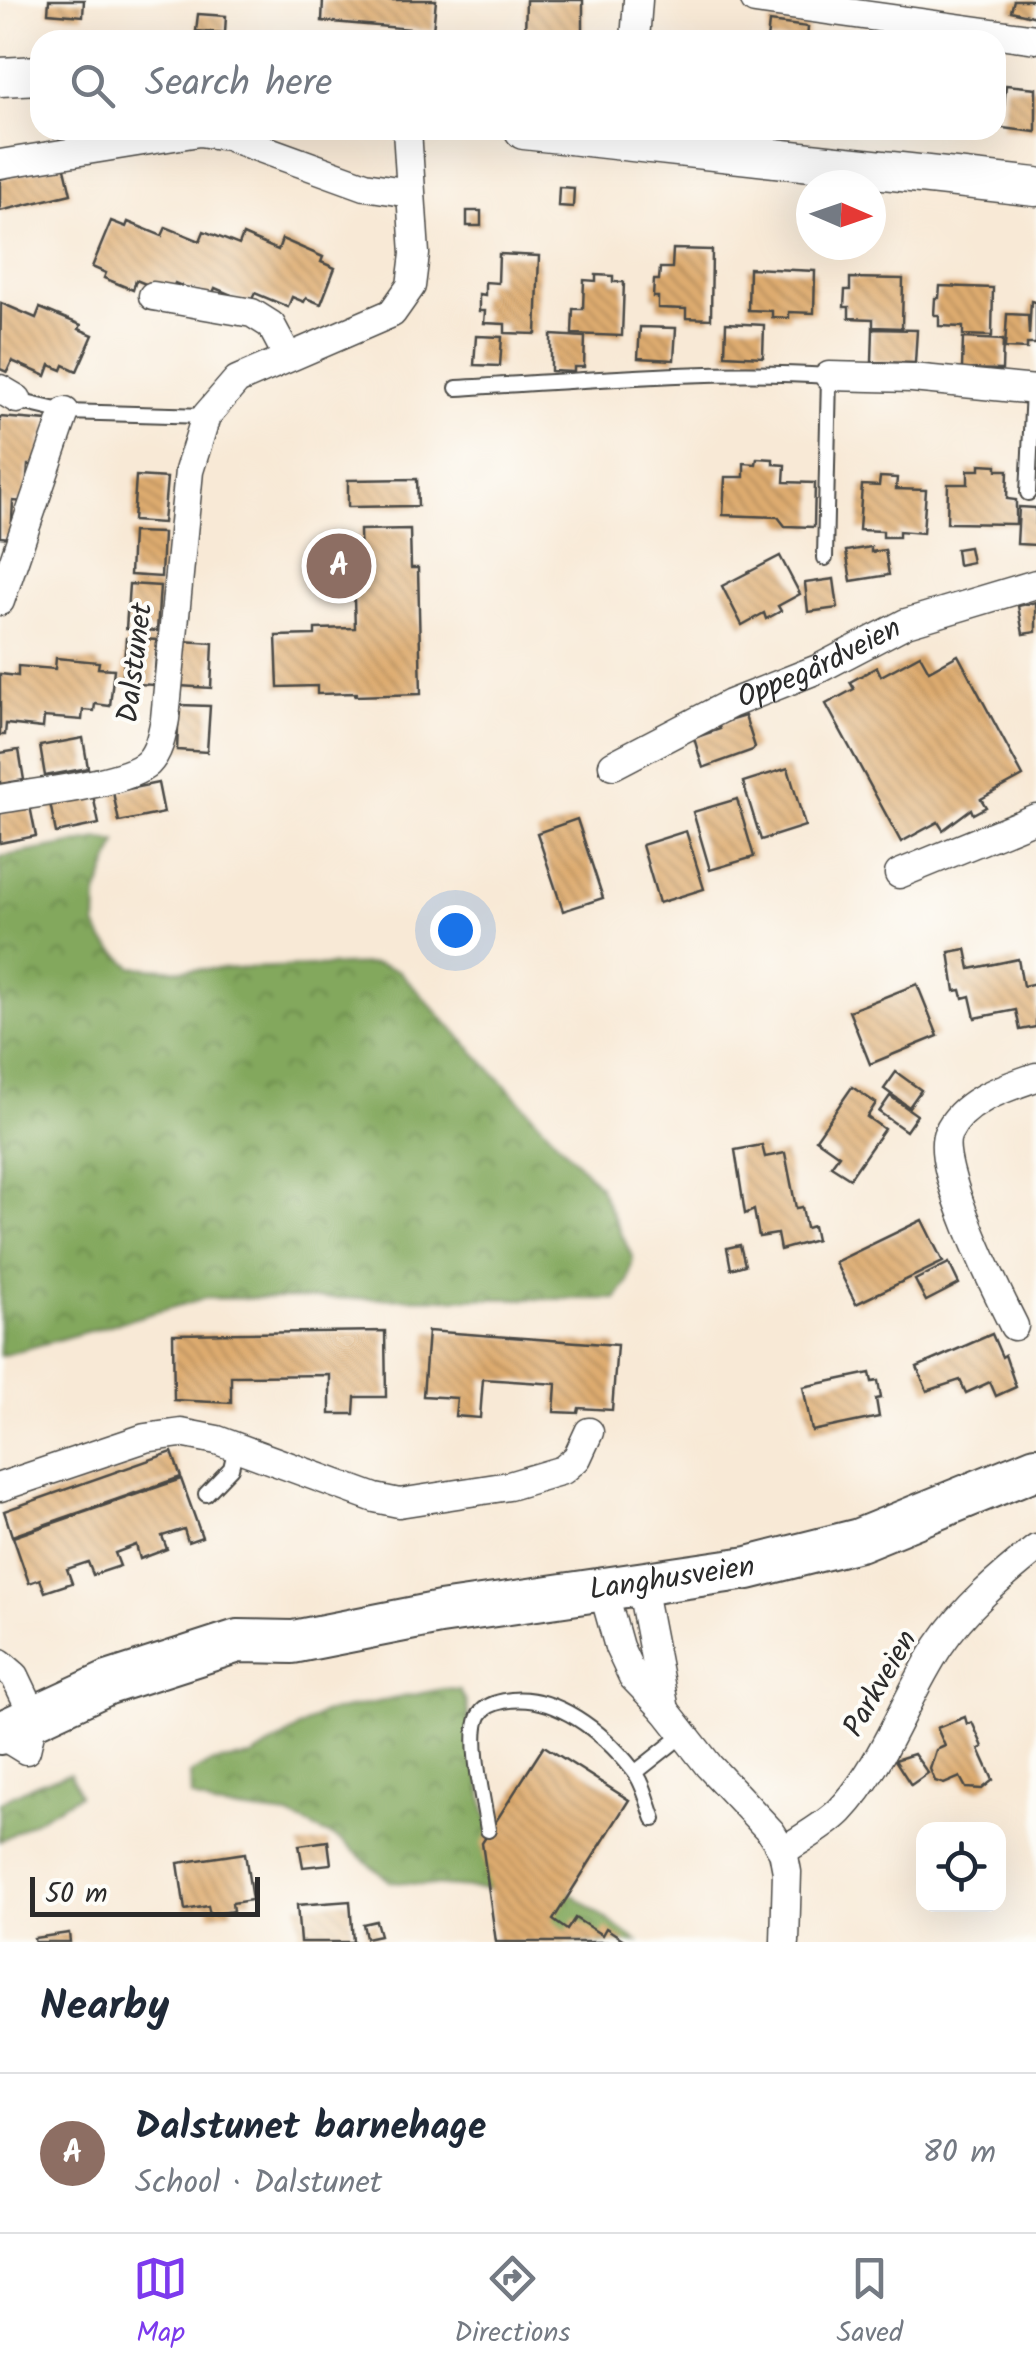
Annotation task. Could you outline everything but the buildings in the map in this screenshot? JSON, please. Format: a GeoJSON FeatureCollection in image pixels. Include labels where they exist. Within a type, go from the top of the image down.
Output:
{"type":"FeatureCollection","features":[{"type":"Feature","properties":{"kind":"main road"},"geometry":{"type":"LineString","coordinates":[[0,77],[30,76]]}},
{"type":"Feature","properties":{"kind":"main road"},"geometry":{"type":"LineString","coordinates":[[654,140],[1036,187]]}},
{"type":"Feature","properties":{"kind":"main road","name":"Langhusveien"},"geometry":{"type":"LineString","coordinates":[[12,1739],[108,1683],[238,1641],[292,1642],[440,1613],[748,1568],[860,1540],[1036,1468]]}},
{"type":"Feature","properties":{"kind":"street"},"geometry":{"type":"LineString","coordinates":[[636,30],[638,0]]}},
{"type":"Feature","properties":{"kind":"street"},"geometry":{"type":"LineString","coordinates":[[755,0],[971,30]]}},
{"type":"Feature","properties":{"kind":"street"},"geometry":{"type":"LineString","coordinates":[[1006,35],[1036,39]]}},
{"type":"Feature","properties":{"kind":"street"},"geometry":{"type":"LineString","coordinates":[[0,164],[149,140]]}},
{"type":"Feature","properties":{"kind":"street"},"geometry":{"type":"LineString","coordinates":[[238,140],[365,186],[410,193]]}},
{"type":"Feature","properties":{"kind":"street","name":"Dalstunet"},"geometry":{"type":"LineString","coordinates":[[0,799],[126,776],[147,764],[159,745],[165,719],[189,471],[206,416],[237,380],[392,313],[411,286],[416,254],[407,140]]}},
{"type":"Feature","properties":{"kind":"street"},"geometry":{"type":"LineString","coordinates":[[153,296],[252,313],[271,326],[288,356]]}},
{"type":"Feature","properties":{"kind":"street"},"geometry":{"type":"LineString","coordinates":[[829,376],[912,378],[1034,390]]}},
{"type":"Feature","properties":{"kind":"street"},"geometry":{"type":"LineString","coordinates":[[0,601],[65,412]]}},
{"type":"Feature","properties":{"kind":"street","name":"Oppegårdveien"},"geometry":{"type":"LineString","coordinates":[[613,765],[730,704],[818,669],[906,622],[1036,584]]}},
{"type":"Feature","properties":{"kind":"street"},"geometry":{"type":"LineString","coordinates":[[899,874],[1036,818]]}},
{"type":"Feature","properties":{"kind":"street"},"geometry":{"type":"LineString","coordinates":[[1014,1326],[990,1278],[947,1167],[944,1147],[948,1131],[968,1107],[1036,1077]]}},
{"type":"Feature","properties":{"kind":"street"},"geometry":{"type":"LineString","coordinates":[[0,1486],[133,1441],[169,1433],[193,1434],[399,1504],[510,1486],[563,1470],[576,1458],[589,1432]]}},
{"type":"Feature","properties":{"kind":"street","name":"Parkveien"},"geometry":{"type":"LineString","coordinates":[[784,1850],[839,1812],[874,1762],[924,1669],[960,1616],[1036,1549]]}},
{"type":"Feature","properties":{"kind":"street"},"geometry":{"type":"LineString","coordinates":[[622,1588],[665,1710]]}},
{"type":"Feature","properties":{"kind":"street"},"geometry":{"type":"LineString","coordinates":[[622,1588],[624,1662],[784,1850],[786,1942]]}},
{"type":"Feature","properties":{"kind":"street"},"geometry":{"type":"LineString","coordinates":[[0,1663],[16,1676],[12,1739]]}},
{"type":"Feature","properties":{"kind":"lane"},"geometry":{"type":"LineString","coordinates":[[457,388],[700,374],[777,372],[829,376],[825,558]]}},
{"type":"Feature","properties":{"kind":"lane"},"geometry":{"type":"LineString","coordinates":[[1028,493],[1034,390]]}},
{"type":"Feature","properties":{"kind":"lane"},"geometry":{"type":"LineString","coordinates":[[6,397],[65,412],[206,416]]}},
{"type":"Feature","properties":{"kind":"lane"},"geometry":{"type":"LineString","coordinates":[[206,1494],[232,1468],[236,1447]]}},
{"type":"Feature","properties":{"kind":"lane"},"geometry":{"type":"LineString","coordinates":[[488,1830],[475,1737],[477,1720],[483,1710],[510,1700],[543,1703],[588,1725],[636,1772],[654,1819]]}},
{"type":"Feature","properties":{"kind":"lane"},"geometry":{"type":"LineString","coordinates":[[636,1772],[684,1734]]}},
{"type":"Feature","properties":{"kind":"green space"},"geometry":{"type":"Polygon","coordinates":[[[99,839],[117,842],[97,895],[96,925],[103,941],[132,967],[180,970],[377,964],[398,970],[599,1186],[633,1259],[627,1284],[616,1299],[206,1298],[0,1356],[0,857],[99,839]]]}},
{"type":"Feature","properties":{"kind":"green space"},"geometry":{"type":"Polygon","coordinates":[[[443,1689],[460,1690],[466,1702],[485,1810],[492,1829],[638,1942],[559,1942],[511,1891],[391,1882],[342,1841],[289,1816],[214,1807],[191,1797],[190,1774],[213,1762],[252,1757],[323,1713],[443,1689]]]}},
{"type":"Feature","properties":{"kind":"green space"},"geometry":{"type":"Polygon","coordinates":[[[70,1773],[79,1795],[0,1841],[0,1802],[70,1773]]]}},
{"type":"Feature","properties":{"kind":"place","name":"Dalstunet barnehage"},"geometry":{"type":"Point","coordinates":[339,566]}}]}
